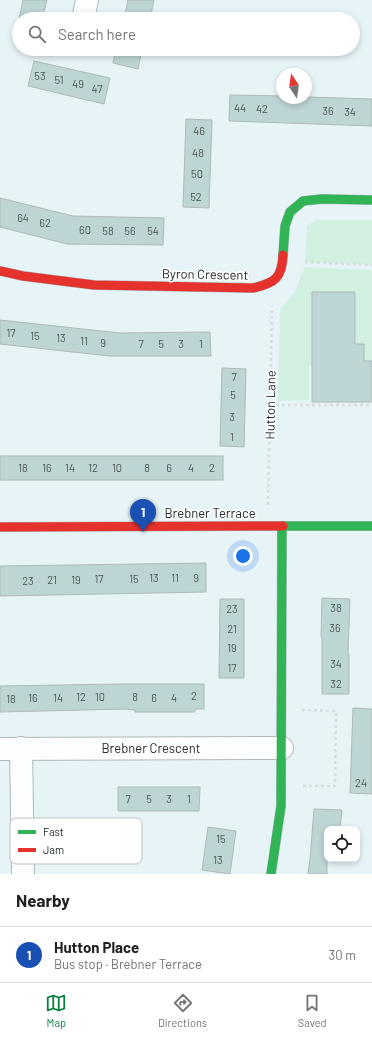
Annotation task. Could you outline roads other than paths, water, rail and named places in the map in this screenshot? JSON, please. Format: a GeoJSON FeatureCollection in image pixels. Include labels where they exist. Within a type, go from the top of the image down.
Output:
{"type":"FeatureCollection","features":[{"type":"Feature","properties":{"kind":"street"},"geometry":{"type":"LineString","coordinates":[[84,12],[87,0]]}},
{"type":"Feature","properties":{"kind":"street","name":"Byron Crescent"},"geometry":{"type":"LineString","coordinates":[[0,272],[94,285],[253,288],[269,284],[280,274],[283,261],[285,226],[290,212],[303,201],[322,199],[372,200]]}},
{"type":"Feature","properties":{"kind":"street"},"geometry":{"type":"LineString","coordinates":[[271,874],[281,806],[282,526]]}},
{"type":"Feature","properties":{"kind":"street","name":"Brebner Terrace"},"geometry":{"type":"LineString","coordinates":[[0,527],[372,526]]}},
{"type":"Feature","properties":{"kind":"street","name":"Brebner Crescent"},"geometry":{"type":"LineString","coordinates":[[18,818],[10,748],[282,748]]}},
{"type":"Feature","properties":{"kind":"street","name":"Brebner Crescent"},"geometry":{"type":"LineString","coordinates":[[23,864],[24,874]]}},
{"type":"Feature","properties":{"kind":"place","name":"Hutton Place"},"geometry":{"type":"Point","coordinates":[143,532]}}]}
